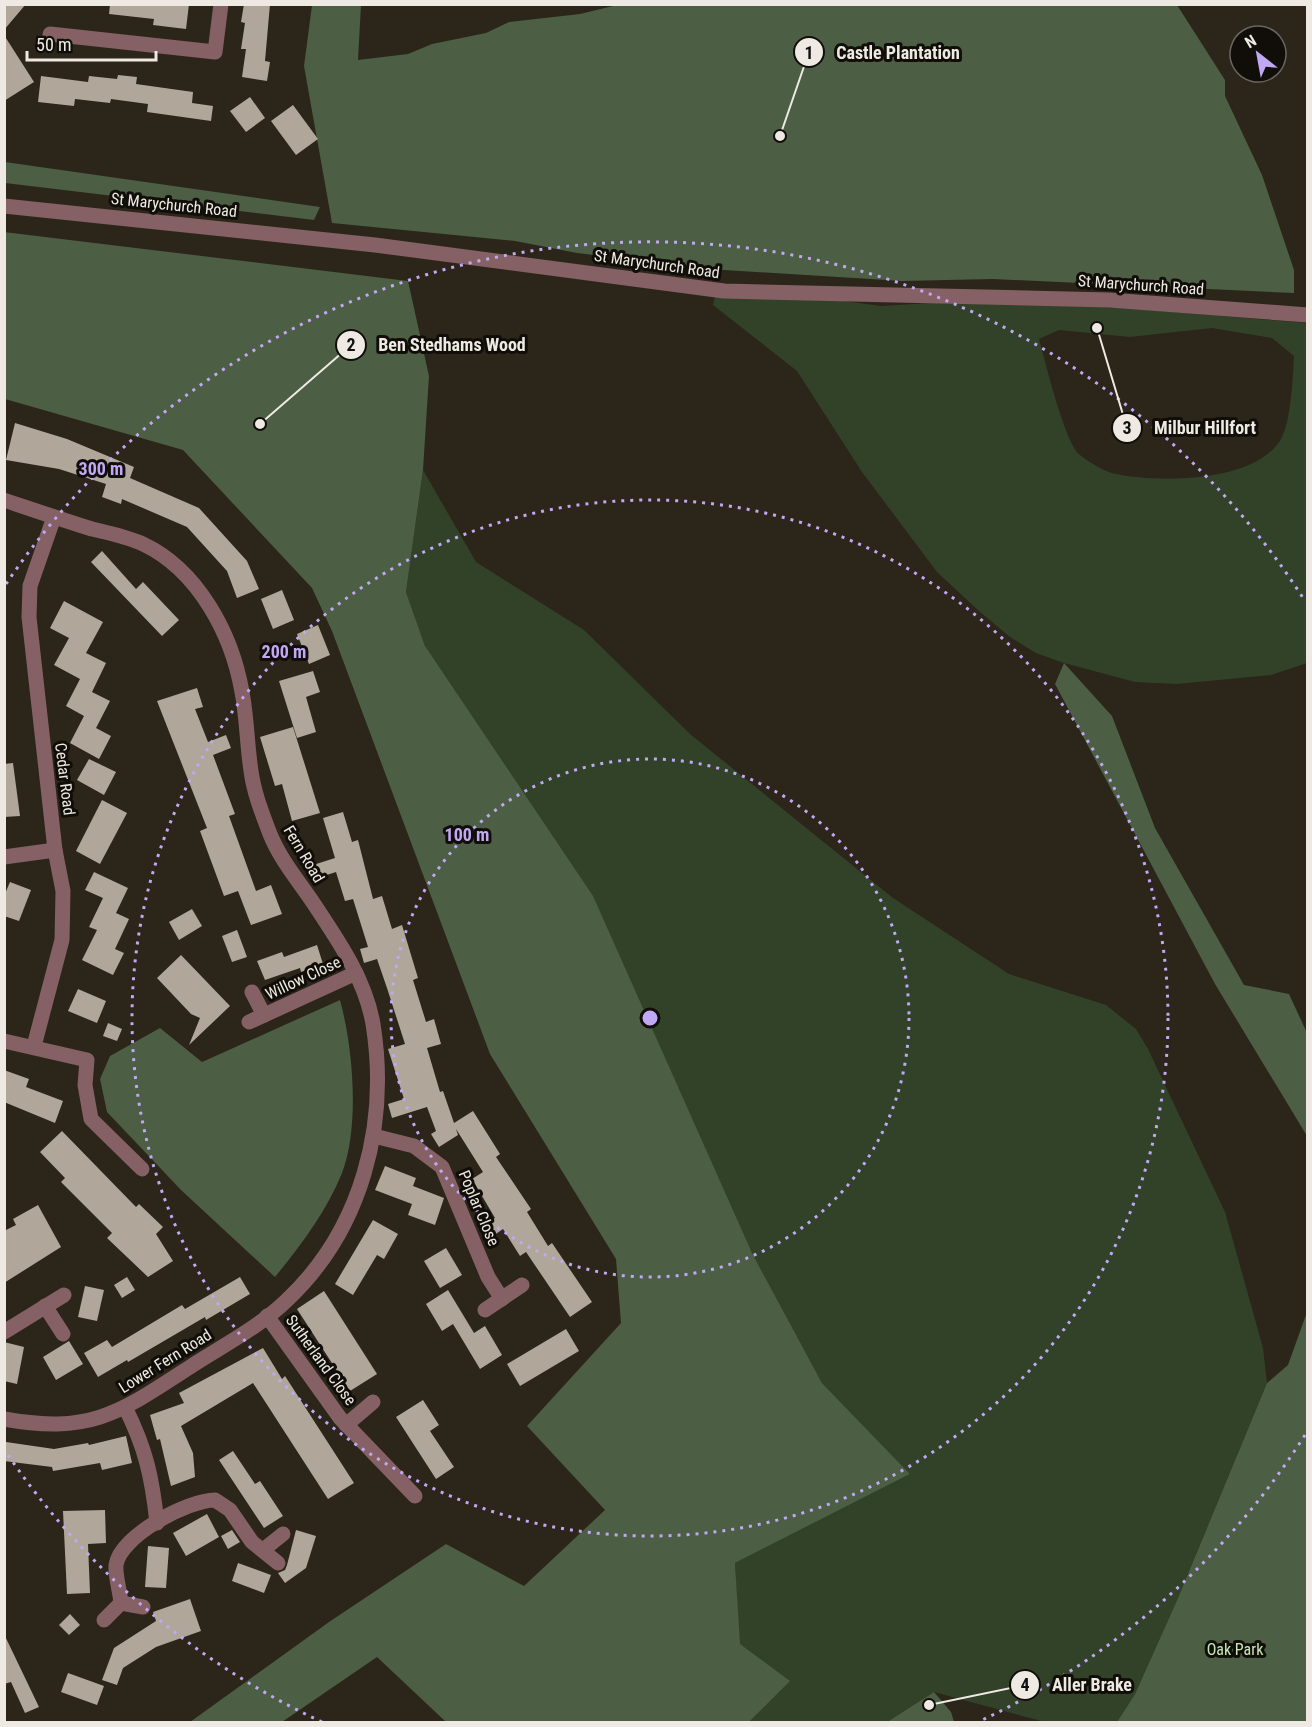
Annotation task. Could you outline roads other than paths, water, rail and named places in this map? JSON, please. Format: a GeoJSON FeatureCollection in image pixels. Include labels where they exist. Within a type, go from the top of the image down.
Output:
{"type":"FeatureCollection","features":[{"type":"Feature","properties":{"kind":"street"},"geometry":{"type":"LineString","coordinates":[[50,34],[215,52],[221,4]]}},
{"type":"Feature","properties":{"kind":"street","name":"St Marychurch Road"},"geometry":{"type":"LineString","coordinates":[[4,206],[375,245],[724,291],[1110,300],[1308,315]]}},
{"type":"Feature","properties":{"kind":"street","name":"Fern Road"},"geometry":{"type":"LineString","coordinates":[[4,500],[144,544],[185,574],[204,597],[226,638],[241,688],[255,790],[273,841],[356,973],[372,1020],[379,1074],[374,1136],[359,1197],[339,1235],[316,1270],[285,1302],[267,1316]]}},
{"type":"Feature","properties":{"kind":"street","name":"Cedar Road"},"geometry":{"type":"LineString","coordinates":[[34,1046],[62,940],[63,891],[55,850],[29,617],[30,586],[54,517]]}},
{"type":"Feature","properties":{"kind":"street"},"geometry":{"type":"LineString","coordinates":[[4,857],[55,850]]}},
{"type":"Feature","properties":{"kind":"street","name":"Willow Close"},"geometry":{"type":"LineString","coordinates":[[249,1022],[356,973]]}},
{"type":"Feature","properties":{"kind":"street","name":"Willow Close"},"geometry":{"type":"LineString","coordinates":[[252,992],[264,1015]]}},
{"type":"Feature","properties":{"kind":"street"},"geometry":{"type":"LineString","coordinates":[[4,1041],[34,1046],[87,1060],[85,1085],[91,1119],[142,1169]]}},
{"type":"Feature","properties":{"kind":"street","name":"Poplar Close"},"geometry":{"type":"LineString","coordinates":[[374,1136],[414,1146],[442,1167],[488,1277],[502,1299]]}},
{"type":"Feature","properties":{"kind":"street"},"geometry":{"type":"LineString","coordinates":[[485,1310],[522,1285]]}},
{"type":"Feature","properties":{"kind":"street"},"geometry":{"type":"LineString","coordinates":[[4,1332],[64,1295]]}},
{"type":"Feature","properties":{"kind":"street"},"geometry":{"type":"LineString","coordinates":[[45,1306],[63,1334]]}},
{"type":"Feature","properties":{"kind":"street","name":"Lower Fern Road"},"geometry":{"type":"LineString","coordinates":[[4,1419],[35,1424],[72,1425],[99,1419],[139,1400],[267,1316]]}},
{"type":"Feature","properties":{"kind":"street","name":"Sutherland Close"},"geometry":{"type":"LineString","coordinates":[[267,1316],[346,1425],[415,1496]]}},
{"type":"Feature","properties":{"kind":"street","name":"Sutherland Close"},"geometry":{"type":"LineString","coordinates":[[346,1425],[374,1402]]}},
{"type":"Feature","properties":{"kind":"street"},"geometry":{"type":"LineString","coordinates":[[125,1407],[142,1442],[152,1479],[157,1523]]}},
{"type":"Feature","properties":{"kind":"street"},"geometry":{"type":"LineString","coordinates":[[121,1603],[116,1564],[120,1557],[136,1536],[190,1504],[215,1500],[230,1510],[252,1542],[278,1563]]}},
{"type":"Feature","properties":{"kind":"street"},"geometry":{"type":"LineString","coordinates":[[263,1550],[283,1534]]}},
{"type":"Feature","properties":{"kind":"street"},"geometry":{"type":"LineString","coordinates":[[121,1603],[143,1607]]}},
{"type":"Feature","properties":{"kind":"street"},"geometry":{"type":"LineString","coordinates":[[104,1620],[121,1603]]}},
{"type":"Feature","properties":{"kind":"place","name":"Castle Plantation"},"geometry":{"type":"Point","coordinates":[780,136]}},
{"type":"Feature","properties":{"kind":"place","name":"Milbur Hillfort"},"geometry":{"type":"Point","coordinates":[1097,328]}},
{"type":"Feature","properties":{"kind":"place","name":"Ben Stedhams Wood"},"geometry":{"type":"Point","coordinates":[260,424]}},
{"type":"Feature","properties":{"kind":"place","name":"Aller Brake"},"geometry":{"type":"Point","coordinates":[929,1705]}},
{"type":"Feature","properties":{"kind":"park label","name":"Oak Park"},"geometry":{"type":"Point","coordinates":[1235,1649]}}]}
